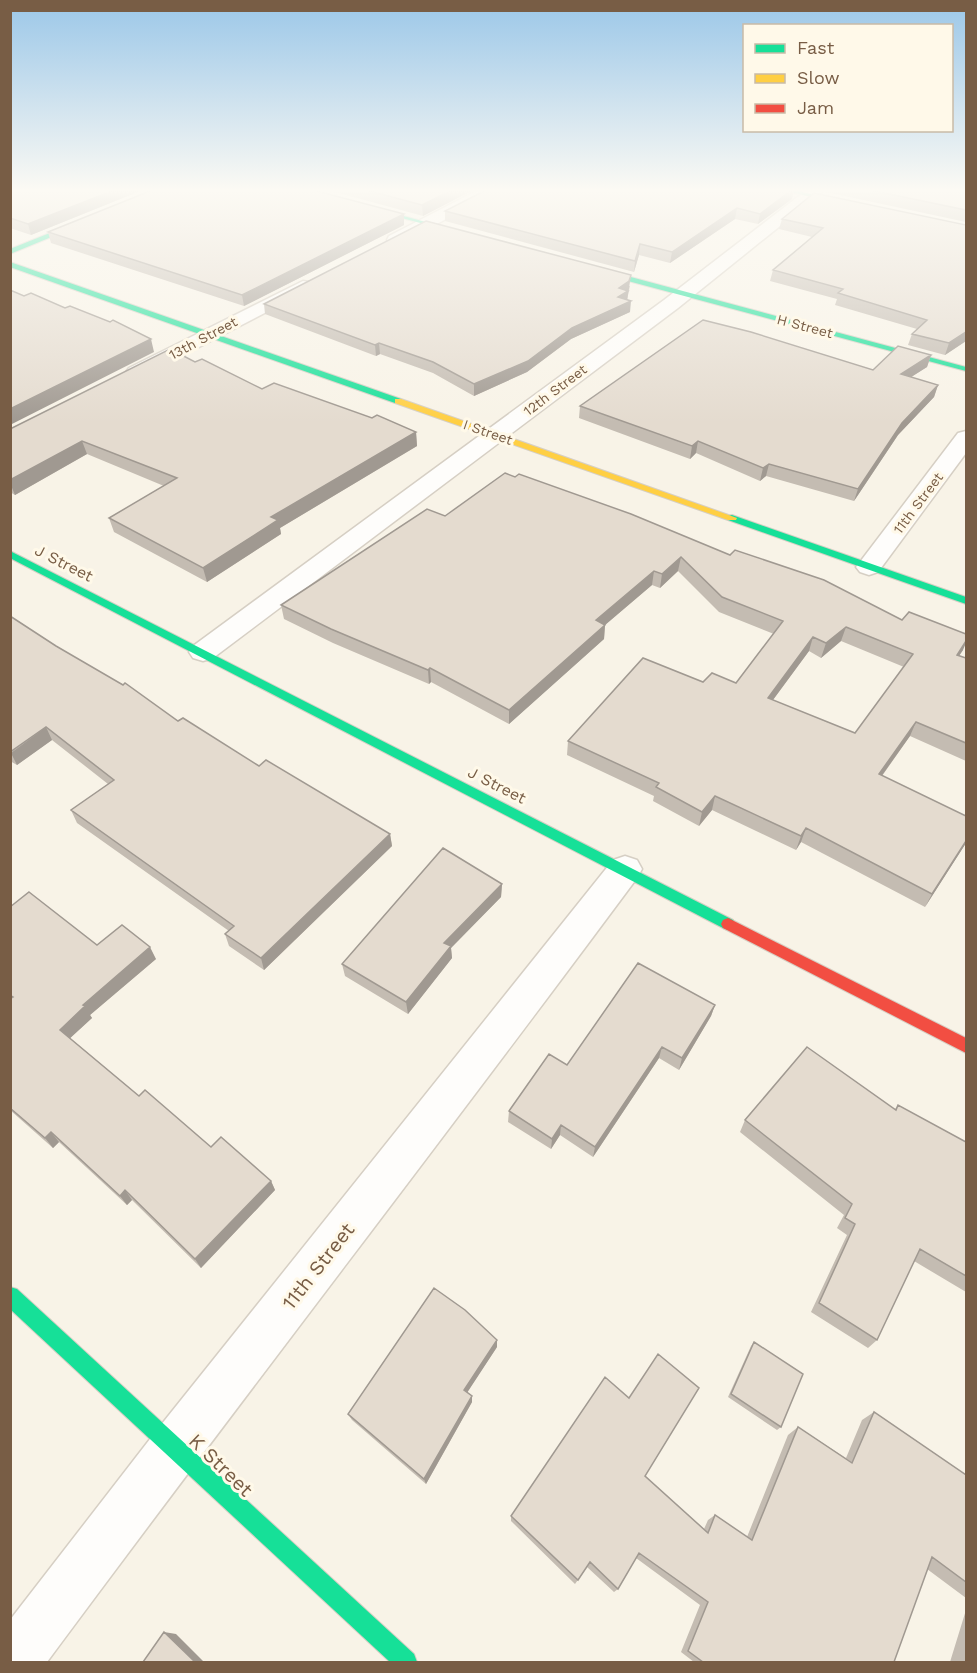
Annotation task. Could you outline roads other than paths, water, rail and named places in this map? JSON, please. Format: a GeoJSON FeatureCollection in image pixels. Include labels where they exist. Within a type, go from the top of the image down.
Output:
{"type":"FeatureCollection","features":[{"type":"Feature","properties":{"kind":"main road","name":"I Street"},"geometry":{"type":"LineString","coordinates":[[19,267],[966,601]]}},
{"type":"Feature","properties":{"kind":"main road","name":"H Street"},"geometry":{"type":"LineString","coordinates":[[588,267],[966,369]]}},
{"type":"Feature","properties":{"kind":"main road","name":"J Street"},"geometry":{"type":"LineString","coordinates":[[10,554],[966,1046]]}},
{"type":"Feature","properties":{"kind":"main road","name":"K Street"},"geometry":{"type":"LineString","coordinates":[[10,1296],[405,1662]]}},
{"type":"Feature","properties":{"kind":"street","name":"12th Street"},"geometry":{"type":"LineString","coordinates":[[203,652],[719,267]]}},
{"type":"Feature","properties":{"kind":"street","name":"13th Street"},"geometry":{"type":"LineString","coordinates":[[119,381],[316,279]]}},
{"type":"Feature","properties":{"kind":"street","name":"11th Street"},"geometry":{"type":"LineString","coordinates":[[869,567],[966,438]]}},
{"type":"Feature","properties":{"kind":"street","name":"11th Street"},"geometry":{"type":"LineString","coordinates":[[13,1662],[625,869]]}}]}
